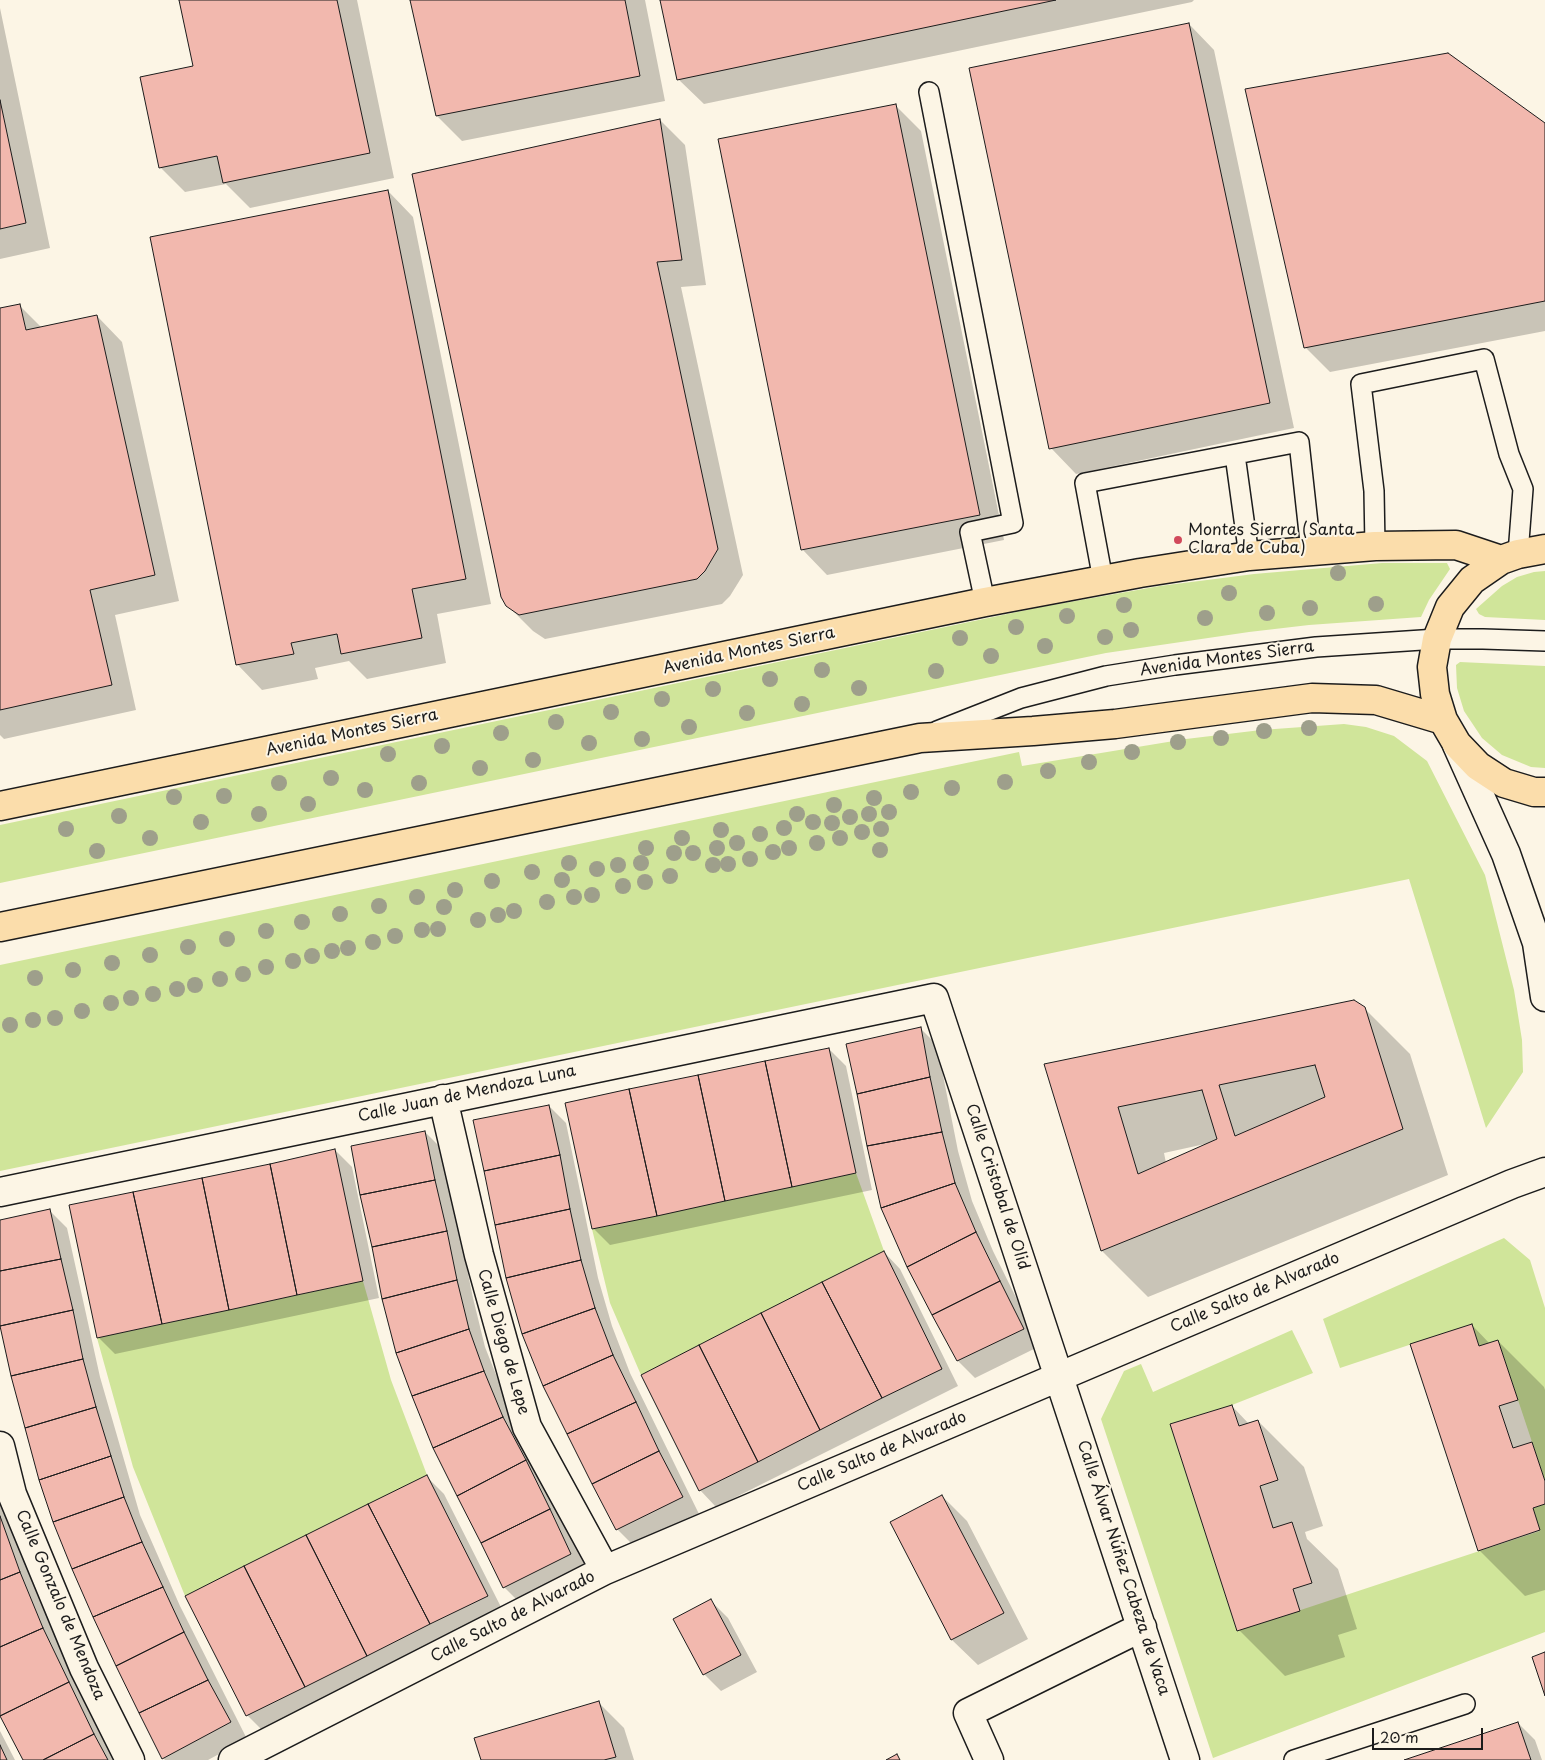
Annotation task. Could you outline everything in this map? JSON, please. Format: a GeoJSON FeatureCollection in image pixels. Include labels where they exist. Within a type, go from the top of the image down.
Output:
{"type":"FeatureCollection","features":[{"type":"Feature","properties":{"kind":"main road","name":"Avenida Montes Sierra"},"geometry":{"type":"LineString","coordinates":[[0,806],[985,602],[1103,580],[1249,556],[1375,546],[1456,545],[1510,557]]}},
{"type":"Feature","properties":{"kind":"main road"},"geometry":{"type":"LineString","coordinates":[[1545,549],[1510,557],[1472,580],[1450,607],[1437,639],[1432,667],[1435,694],[1443,720],[1457,744],[1478,766],[1504,783],[1534,792],[1545,792]]}},
{"type":"Feature","properties":{"kind":"main road","name":"Avenida Montes Sierra"},"geometry":{"type":"LineString","coordinates":[[0,927],[920,738],[1115,724],[1312,698],[1376,700],[1443,720]]}},
{"type":"Feature","properties":{"kind":"street"},"geometry":{"type":"LineString","coordinates":[[1457,744],[1506,854],[1537,943],[1545,996]]}},
{"type":"Feature","properties":{"kind":"street","name":"Calle Juan de Mendoza Luna"},"geometry":{"type":"LineString","coordinates":[[0,1192],[934,998]]}},
{"type":"Feature","properties":{"kind":"street","name":"Calle Cristobal de Olid"},"geometry":{"type":"LineString","coordinates":[[934,998],[1060,1377]]}},
{"type":"Feature","properties":{"kind":"street","name":"Calle Diego de Lepe"},"geometry":{"type":"LineString","coordinates":[[442,1099],[479,1255],[527,1427],[605,1570]]}},
{"type":"Feature","properties":{"kind":"street","name":"Calle Salto de Alvarado"},"geometry":{"type":"LineString","coordinates":[[233,1760],[605,1570],[1512,1184],[1545,1172]]}},
{"type":"Feature","properties":{"kind":"street","name":"Calle Álvar Núñez Cabeza de Vaca"},"geometry":{"type":"LineString","coordinates":[[1060,1377],[1185,1760]]}},
{"type":"Feature","properties":{"kind":"street","name":"Calle Gonzalo de Mendoza"},"geometry":{"type":"LineString","coordinates":[[0,1446],[12,1494],[76,1650],[130,1760]]}},
{"type":"Feature","properties":{"kind":"street"},"geometry":{"type":"LineString","coordinates":[[990,1760],[968,1713],[1142,1627]]}},
{"type":"Feature","properties":{"kind":"lane"},"geometry":{"type":"LineString","coordinates":[[928,92],[1013,523],[970,532],[985,602]]}},
{"type":"Feature","properties":{"kind":"lane"},"geometry":{"type":"LineString","coordinates":[[1375,546],[1374,491],[1361,384],[1484,359],[1509,454],[1524,489],[1510,557]]}},
{"type":"Feature","properties":{"kind":"lane"},"geometry":{"type":"LineString","coordinates":[[1103,580],[1085,483],[1299,442],[1311,551]]}},
{"type":"Feature","properties":{"kind":"lane"},"geometry":{"type":"LineString","coordinates":[[1235,455],[1249,556]]}},
{"type":"Feature","properties":{"kind":"lane","name":"Avenida Montes Sierra"},"geometry":{"type":"LineString","coordinates":[[920,738],[1021,698],[1106,676],[1175,665],[1316,647],[1437,639],[1483,638],[1545,641]]}},
{"type":"Feature","properties":{"kind":"lane"},"geometry":{"type":"LineString","coordinates":[[1294,1760],[1465,1704]]}},
{"type":"Feature","properties":{"kind":"green space"},"geometry":{"type":"Polygon","coordinates":[[[1382,563],[1447,563],[1450,569],[1429,600],[1421,617],[1309,625],[1106,653],[0,883],[0,825],[1036,608],[1160,586],[1254,574],[1382,563]]]}},
{"type":"Feature","properties":{"kind":"green space"},"geometry":{"type":"Polygon","coordinates":[[[1545,571],[1545,620],[1485,617],[1479,614],[1476,609],[1502,586],[1517,577],[1545,571]]]}},
{"type":"Feature","properties":{"kind":"green space"},"geometry":{"type":"Polygon","coordinates":[[[1460,662],[1545,666],[1545,768],[1531,767],[1502,755],[1482,738],[1464,711],[1457,688],[1456,665],[1460,662]]]}},
{"type":"Feature","properties":{"kind":"green space"},"geometry":{"type":"Polygon","coordinates":[[[1344,724],[1366,727],[1394,736],[1427,761],[1485,875],[1514,990],[1522,1040],[1523,1072],[1486,1128],[1409,879],[0,1171],[0,965],[1019,752],[1022,766],[1186,739],[1261,730],[1344,724]]]}},
{"type":"Feature","properties":{"kind":"green space"},"geometry":{"type":"Polygon","coordinates":[[[856,1173],[884,1251],[641,1375],[610,1303],[592,1229],[856,1173]]]}},
{"type":"Feature","properties":{"kind":"green space"},"geometry":{"type":"Polygon","coordinates":[[[1504,1238],[1530,1260],[1545,1308],[1545,1481],[1498,1340],[1479,1346],[1472,1324],[1340,1368],[1323,1319],[1504,1238]]]}},
{"type":"Feature","properties":{"kind":"green space"},"geometry":{"type":"Polygon","coordinates":[[[363,1281],[391,1380],[427,1475],[185,1596],[133,1467],[97,1338],[363,1281]]]}},
{"type":"Feature","properties":{"kind":"green space"},"geometry":{"type":"Polygon","coordinates":[[[1292,1330],[1313,1373],[1232,1405],[1170,1424],[1237,1631],[1540,1531],[1533,1508],[1545,1504],[1545,1632],[1213,1758],[1101,1419],[1124,1371],[1141,1364],[1153,1392],[1292,1330]]]}},
{"type":"Feature","properties":{"kind":"building"},"geometry":{"type":"Polygon","coordinates":[[[179,0],[337,0],[370,153],[223,183],[217,156],[159,168],[140,77],[193,66],[179,0]]]}},
{"type":"Feature","properties":{"kind":"building"},"geometry":{"type":"Polygon","coordinates":[[[410,0],[625,0],[640,76],[436,116],[410,0]]]}},
{"type":"Feature","properties":{"kind":"building"},"geometry":{"type":"Polygon","coordinates":[[[660,0],[1056,0],[677,80],[660,0]]]}},
{"type":"Feature","properties":{"kind":"building"},"geometry":{"type":"Polygon","coordinates":[[[1189,23],[1270,403],[1049,449],[969,68],[1189,23]]]}},
{"type":"Feature","properties":{"kind":"building"},"geometry":{"type":"Polygon","coordinates":[[[1448,53],[1545,123],[1545,301],[1304,348],[1245,89],[1448,53]]]}},
{"type":"Feature","properties":{"kind":"building"},"geometry":{"type":"Polygon","coordinates":[[[0,100],[26,223],[0,229],[0,100]]]}},
{"type":"Feature","properties":{"kind":"building"},"geometry":{"type":"Polygon","coordinates":[[[896,104],[980,515],[801,550],[718,139],[896,104]]]}},
{"type":"Feature","properties":{"kind":"building"},"geometry":{"type":"Polygon","coordinates":[[[660,119],[682,260],[657,262],[718,549],[705,571],[697,579],[519,615],[506,606],[501,597],[412,174],[660,119]]]}},
{"type":"Feature","properties":{"kind":"building"},"geometry":{"type":"Polygon","coordinates":[[[388,190],[466,579],[412,589],[422,638],[341,654],[337,634],[291,643],[294,654],[236,665],[150,237],[388,190]]]}},
{"type":"Feature","properties":{"kind":"building"},"geometry":{"type":"Polygon","coordinates":[[[20,304],[26,330],[97,315],[155,575],[90,590],[112,685],[0,710],[0,308],[20,304]]]}},
{"type":"Feature","properties":{"kind":"building"},"geometry":{"type":"Polygon","coordinates":[[[1354,1000],[1365,1007],[1403,1129],[1101,1251],[1044,1064],[1354,1000]],[[1315,1065],[1219,1085],[1235,1136],[1325,1097],[1315,1065]],[[1202,1090],[1118,1107],[1138,1174],[1217,1139],[1202,1090]]]}},
{"type":"Feature","properties":{"kind":"building"},"geometry":{"type":"Polygon","coordinates":[[[921,1027],[930,1077],[857,1094],[846,1044],[921,1027]]]}},
{"type":"Feature","properties":{"kind":"building"},"geometry":{"type":"Polygon","coordinates":[[[829,1048],[856,1173],[792,1187],[765,1061],[829,1048]]]}},
{"type":"Feature","properties":{"kind":"building"},"geometry":{"type":"Polygon","coordinates":[[[765,1061],[792,1187],[725,1201],[698,1075],[765,1061]]]}},
{"type":"Feature","properties":{"kind":"building"},"geometry":{"type":"Polygon","coordinates":[[[698,1075],[725,1201],[657,1216],[629,1089],[698,1075]]]}},
{"type":"Feature","properties":{"kind":"building"},"geometry":{"type":"Polygon","coordinates":[[[930,1077],[942,1132],[867,1146],[857,1094],[930,1077]]]}},
{"type":"Feature","properties":{"kind":"building"},"geometry":{"type":"Polygon","coordinates":[[[629,1089],[657,1216],[592,1229],[565,1103],[629,1089]]]}},
{"type":"Feature","properties":{"kind":"building"},"geometry":{"type":"Polygon","coordinates":[[[549,1105],[560,1155],[484,1171],[473,1120],[549,1105]]]}},
{"type":"Feature","properties":{"kind":"building"},"geometry":{"type":"Polygon","coordinates":[[[425,1131],[435,1180],[360,1195],[351,1146],[425,1131]]]}},
{"type":"Feature","properties":{"kind":"building"},"geometry":{"type":"Polygon","coordinates":[[[942,1132],[955,1183],[881,1208],[867,1146],[942,1132]]]}},
{"type":"Feature","properties":{"kind":"building"},"geometry":{"type":"Polygon","coordinates":[[[335,1149],[363,1281],[297,1295],[270,1164],[335,1149]]]}},
{"type":"Feature","properties":{"kind":"building"},"geometry":{"type":"Polygon","coordinates":[[[560,1155],[570,1209],[495,1225],[484,1171],[560,1155]]]}},
{"type":"Feature","properties":{"kind":"building"},"geometry":{"type":"Polygon","coordinates":[[[270,1164],[297,1295],[229,1310],[202,1178],[270,1164]]]}},
{"type":"Feature","properties":{"kind":"building"},"geometry":{"type":"Polygon","coordinates":[[[202,1178],[229,1310],[162,1324],[133,1192],[202,1178]]]}},
{"type":"Feature","properties":{"kind":"building"},"geometry":{"type":"Polygon","coordinates":[[[435,1180],[447,1231],[372,1247],[360,1195],[435,1180]]]}},
{"type":"Feature","properties":{"kind":"building"},"geometry":{"type":"Polygon","coordinates":[[[955,1183],[976,1232],[907,1267],[881,1208],[955,1183]]]}},
{"type":"Feature","properties":{"kind":"building"},"geometry":{"type":"Polygon","coordinates":[[[133,1192],[162,1324],[97,1338],[69,1205],[133,1192]]]}},
{"type":"Feature","properties":{"kind":"building"},"geometry":{"type":"Polygon","coordinates":[[[50,1209],[61,1259],[0,1271],[0,1220],[50,1209]]]}},
{"type":"Feature","properties":{"kind":"building"},"geometry":{"type":"Polygon","coordinates":[[[570,1209],[581,1260],[506,1278],[495,1225],[570,1209]]]}},
{"type":"Feature","properties":{"kind":"building"},"geometry":{"type":"Polygon","coordinates":[[[447,1231],[457,1280],[382,1299],[372,1247],[447,1231]]]}},
{"type":"Feature","properties":{"kind":"building"},"geometry":{"type":"Polygon","coordinates":[[[976,1232],[1000,1281],[932,1315],[907,1267],[976,1232]]]}},
{"type":"Feature","properties":{"kind":"building"},"geometry":{"type":"Polygon","coordinates":[[[884,1251],[942,1369],[882,1398],[822,1282],[884,1251]]]}},
{"type":"Feature","properties":{"kind":"building"},"geometry":{"type":"Polygon","coordinates":[[[61,1259],[73,1310],[0,1326],[0,1271],[61,1259]]]}},
{"type":"Feature","properties":{"kind":"building"},"geometry":{"type":"Polygon","coordinates":[[[581,1260],[595,1308],[522,1334],[506,1278],[581,1260]]]}},
{"type":"Feature","properties":{"kind":"building"},"geometry":{"type":"Polygon","coordinates":[[[457,1280],[469,1329],[396,1353],[382,1299],[457,1280]]]}},
{"type":"Feature","properties":{"kind":"building"},"geometry":{"type":"Polygon","coordinates":[[[1000,1281],[1024,1329],[957,1361],[932,1315],[1000,1281]]]}},
{"type":"Feature","properties":{"kind":"building"},"geometry":{"type":"Polygon","coordinates":[[[822,1282],[882,1398],[820,1430],[761,1313],[822,1282]]]}},
{"type":"Feature","properties":{"kind":"building"},"geometry":{"type":"Polygon","coordinates":[[[595,1308],[613,1355],[543,1386],[522,1334],[595,1308]]]}},
{"type":"Feature","properties":{"kind":"building"},"geometry":{"type":"Polygon","coordinates":[[[73,1310],[83,1359],[11,1376],[0,1326],[73,1310]]]}},
{"type":"Feature","properties":{"kind":"building"},"geometry":{"type":"Polygon","coordinates":[[[761,1313],[820,1430],[758,1462],[699,1345],[761,1313]]]}},
{"type":"Feature","properties":{"kind":"building"},"geometry":{"type":"Polygon","coordinates":[[[1472,1324],[1479,1346],[1498,1340],[1518,1400],[1499,1406],[1513,1448],[1532,1442],[1545,1481],[1545,1504],[1533,1508],[1540,1530],[1478,1551],[1410,1344],[1472,1324]]]}},
{"type":"Feature","properties":{"kind":"building"},"geometry":{"type":"Polygon","coordinates":[[[469,1329],[484,1371],[412,1396],[396,1353],[469,1329]]]}},
{"type":"Feature","properties":{"kind":"building"},"geometry":{"type":"Polygon","coordinates":[[[699,1345],[758,1462],[699,1491],[641,1375],[699,1345]]]}},
{"type":"Feature","properties":{"kind":"building"},"geometry":{"type":"Polygon","coordinates":[[[613,1355],[636,1402],[567,1434],[543,1386],[613,1355]]]}},
{"type":"Feature","properties":{"kind":"building"},"geometry":{"type":"Polygon","coordinates":[[[83,1359],[96,1407],[25,1428],[11,1376],[83,1359]]]}},
{"type":"Feature","properties":{"kind":"building"},"geometry":{"type":"Polygon","coordinates":[[[484,1371],[503,1417],[433,1448],[412,1396],[484,1371]]]}},
{"type":"Feature","properties":{"kind":"building"},"geometry":{"type":"Polygon","coordinates":[[[636,1402],[659,1451],[592,1484],[567,1434],[636,1402]]]}},
{"type":"Feature","properties":{"kind":"building"},"geometry":{"type":"Polygon","coordinates":[[[1232,1405],[1239,1426],[1258,1420],[1278,1480],[1260,1486],[1273,1528],[1292,1522],[1312,1583],[1293,1589],[1300,1611],[1237,1631],[1170,1424],[1232,1405]]]}},
{"type":"Feature","properties":{"kind":"building"},"geometry":{"type":"Polygon","coordinates":[[[96,1407],[111,1456],[39,1480],[25,1428],[96,1407]]]}},
{"type":"Feature","properties":{"kind":"building"},"geometry":{"type":"Polygon","coordinates":[[[503,1417],[526,1460],[457,1496],[433,1448],[503,1417]]]}},
{"type":"Feature","properties":{"kind":"building"},"geometry":{"type":"Polygon","coordinates":[[[659,1451],[683,1497],[616,1530],[592,1484],[659,1451]]]}},
{"type":"Feature","properties":{"kind":"building"},"geometry":{"type":"Polygon","coordinates":[[[111,1456],[124,1497],[53,1522],[39,1480],[111,1456]]]}},
{"type":"Feature","properties":{"kind":"building"},"geometry":{"type":"Polygon","coordinates":[[[526,1460],[550,1509],[481,1543],[457,1496],[526,1460]]]}},
{"type":"Feature","properties":{"kind":"building"},"geometry":{"type":"Polygon","coordinates":[[[427,1475],[488,1596],[430,1624],[368,1504],[427,1475]]]}},
{"type":"Feature","properties":{"kind":"building"},"geometry":{"type":"Polygon","coordinates":[[[942,1495],[1004,1613],[951,1640],[890,1522],[942,1495]]]}},
{"type":"Feature","properties":{"kind":"building"},"geometry":{"type":"Polygon","coordinates":[[[124,1497],[142,1542],[72,1569],[53,1522],[124,1497]]]}},
{"type":"Feature","properties":{"kind":"building"},"geometry":{"type":"Polygon","coordinates":[[[368,1504],[430,1624],[367,1656],[306,1535],[368,1504]]]}},
{"type":"Feature","properties":{"kind":"building"},"geometry":{"type":"Polygon","coordinates":[[[550,1509],[571,1554],[503,1588],[481,1543],[550,1509]]]}},
{"type":"Feature","properties":{"kind":"building"},"geometry":{"type":"Polygon","coordinates":[[[0,1516],[20,1572],[0,1580],[0,1516]]]}},
{"type":"Feature","properties":{"kind":"building"},"geometry":{"type":"Polygon","coordinates":[[[306,1535],[367,1656],[305,1687],[244,1566],[306,1535]]]}},
{"type":"Feature","properties":{"kind":"building"},"geometry":{"type":"Polygon","coordinates":[[[142,1542],[163,1587],[93,1617],[72,1569],[142,1542]]]}},
{"type":"Feature","properties":{"kind":"building"},"geometry":{"type":"Polygon","coordinates":[[[244,1566],[305,1687],[246,1716],[185,1596],[244,1566]]]}},
{"type":"Feature","properties":{"kind":"building"},"geometry":{"type":"Polygon","coordinates":[[[20,1572],[43,1628],[0,1647],[0,1580],[20,1572]]]}},
{"type":"Feature","properties":{"kind":"building"},"geometry":{"type":"Polygon","coordinates":[[[163,1587],[184,1632],[116,1666],[93,1617],[163,1587]]]}},
{"type":"Feature","properties":{"kind":"building"},"geometry":{"type":"Polygon","coordinates":[[[711,1599],[741,1655],[703,1675],[673,1619],[711,1599]]]}},
{"type":"Feature","properties":{"kind":"building"},"geometry":{"type":"Polygon","coordinates":[[[43,1628],[69,1682],[0,1716],[0,1647],[43,1628]]]}},
{"type":"Feature","properties":{"kind":"building"},"geometry":{"type":"Polygon","coordinates":[[[184,1632],[208,1680],[139,1713],[116,1666],[184,1632]]]}},
{"type":"Feature","properties":{"kind":"building"},"geometry":{"type":"Polygon","coordinates":[[[1545,1652],[1545,1696],[1532,1657],[1545,1652]]]}},
{"type":"Feature","properties":{"kind":"building"},"geometry":{"type":"Polygon","coordinates":[[[208,1680],[231,1722],[162,1759],[139,1713],[208,1680]]]}},
{"type":"Feature","properties":{"kind":"building"},"geometry":{"type":"Polygon","coordinates":[[[69,1682],[94,1734],[43,1760],[23,1760],[0,1716],[69,1682]]]}},
{"type":"Feature","properties":{"kind":"building"},"geometry":{"type":"Polygon","coordinates":[[[599,1701],[616,1757],[604,1760],[481,1760],[474,1738],[599,1701]]]}},
{"type":"Feature","properties":{"kind":"building"},"geometry":{"type":"Polygon","coordinates":[[[1518,1722],[1531,1760],[1404,1760],[1518,1722]]]}},
{"type":"Feature","properties":{"kind":"building"},"geometry":{"type":"Polygon","coordinates":[[[94,1734],[108,1760],[43,1760],[94,1734]]]}},
{"type":"Feature","properties":{"kind":"building"},"geometry":{"type":"Polygon","coordinates":[[[0,1745],[7,1760],[0,1760],[0,1745]]]}},
{"type":"Feature","properties":{"kind":"building"},"geometry":{"type":"Polygon","coordinates":[[[897,1754],[900,1760],[886,1760],[897,1754]]]}},
{"type":"Feature","properties":{"kind":"place","name":"Montes Sierra (Santa Clara de Cuba)"},"geometry":{"type":"Point","coordinates":[1178,540]}}]}
